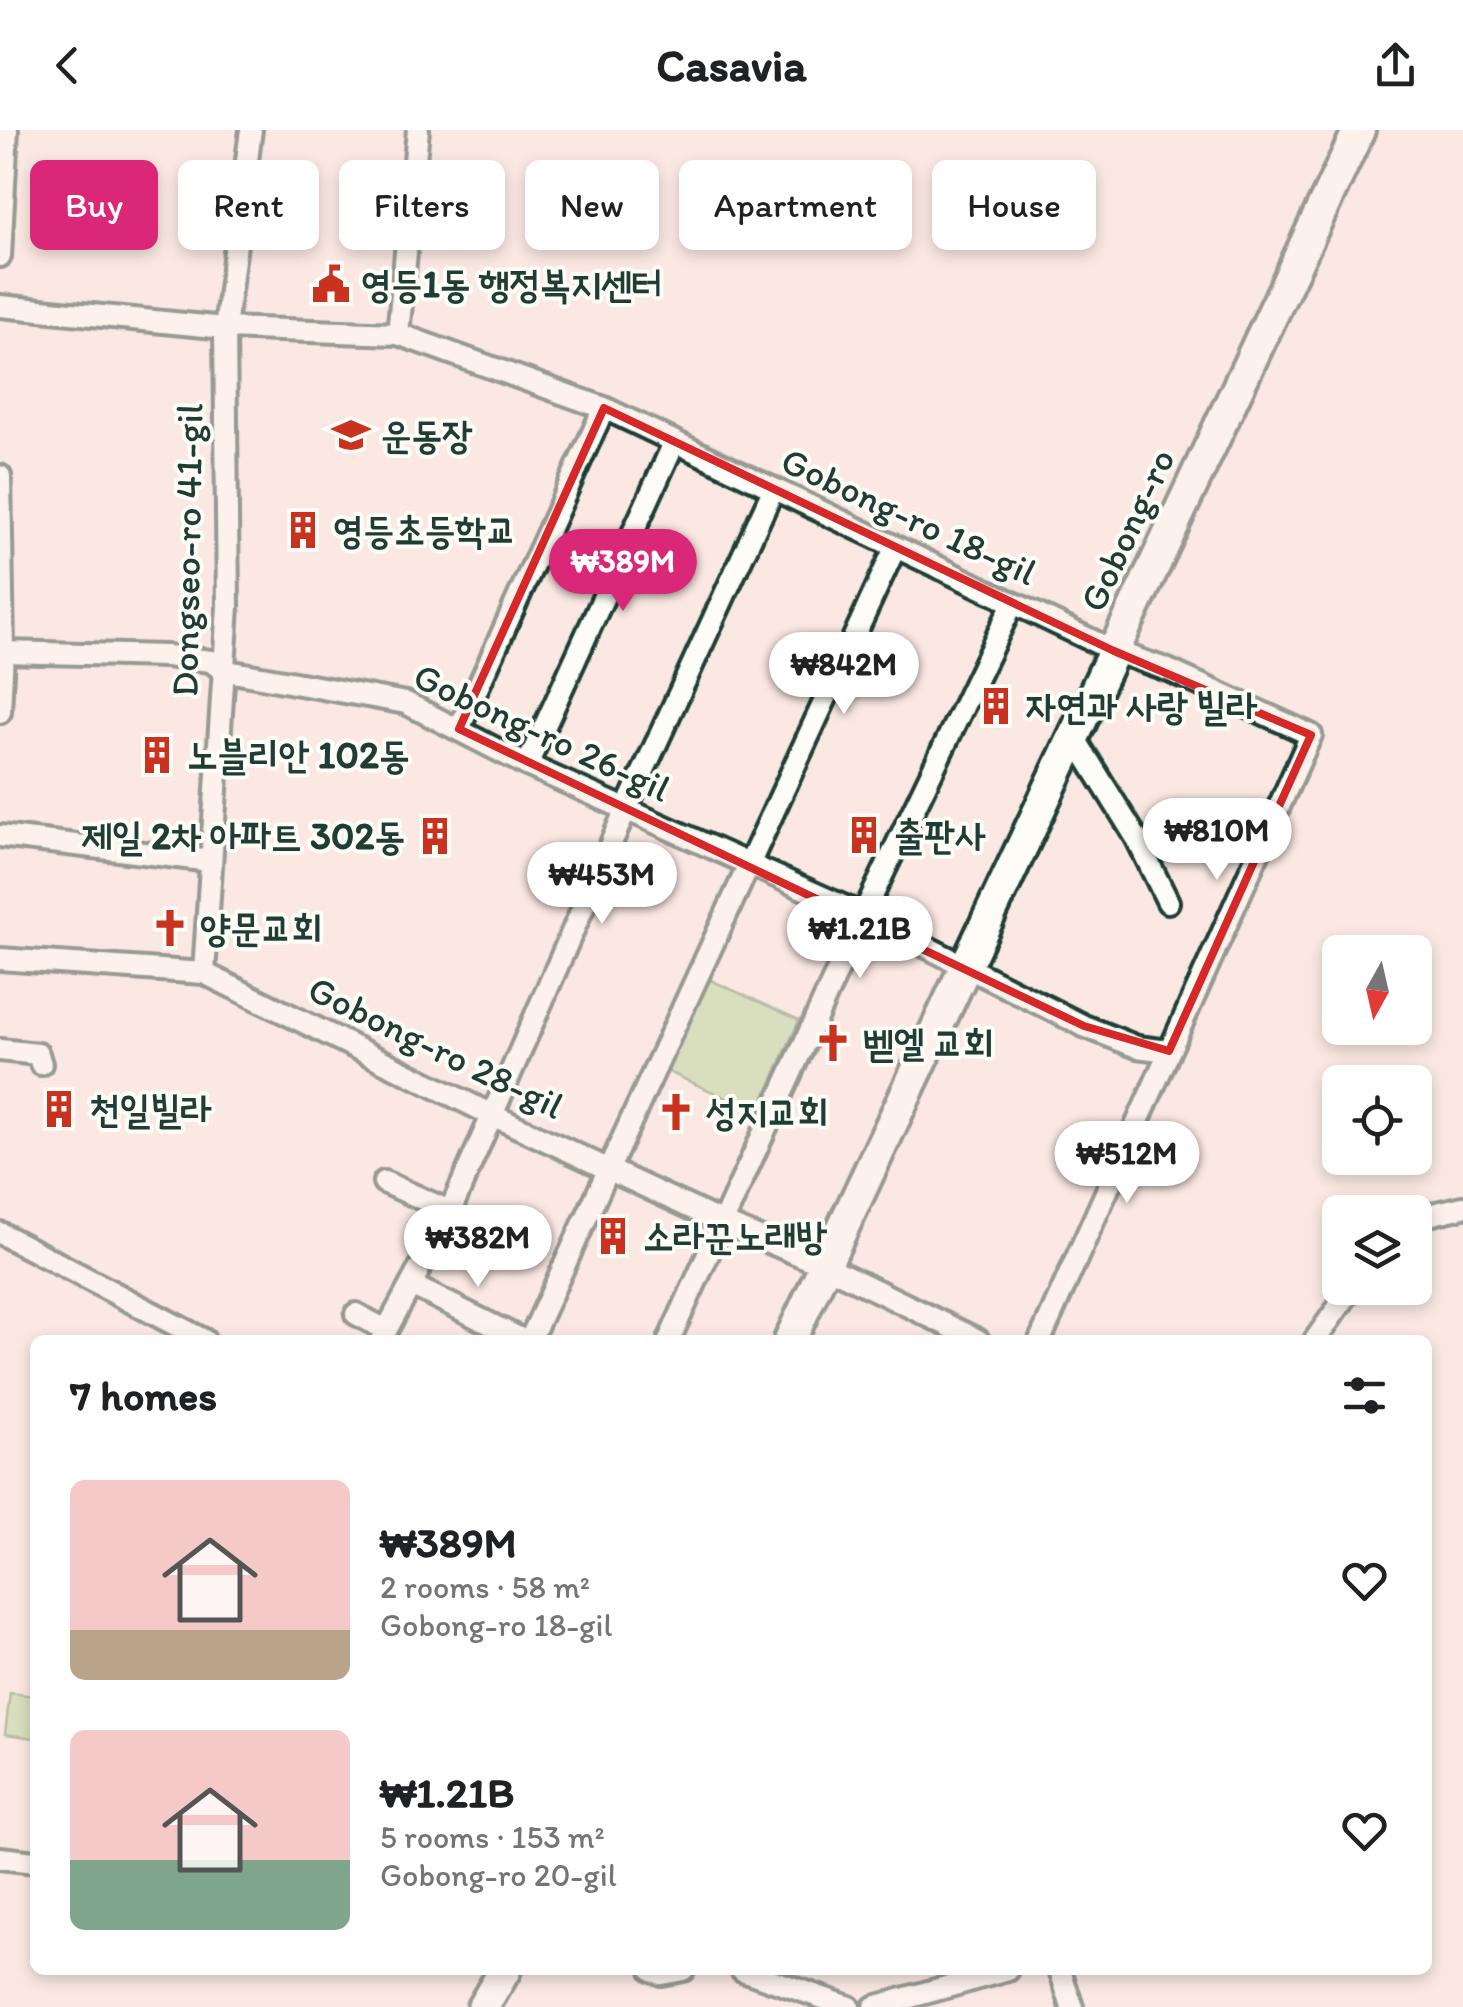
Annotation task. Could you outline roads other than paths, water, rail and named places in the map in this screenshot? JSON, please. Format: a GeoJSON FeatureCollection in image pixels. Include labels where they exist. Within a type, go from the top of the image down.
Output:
{"type":"FeatureCollection","features":[{"type":"Feature","properties":{"kind":"street"},"geometry":{"type":"LineString","coordinates":[[0,256],[7,130]]}},
{"type":"Feature","properties":{"kind":"street","name":"Dongseo-ro 41-gil"},"geometry":{"type":"LineString","coordinates":[[204,974],[228,606],[225,328],[250,130]]}},
{"type":"Feature","properties":{"kind":"street"},"geometry":{"type":"LineString","coordinates":[[398,334],[418,130]]}},
{"type":"Feature","properties":{"kind":"street","name":"Gobong-ro"},"geometry":{"type":"LineString","coordinates":[[792,1335],[1359,130]]}},
{"type":"Feature","properties":{"kind":"street","name":"Gobong-ro 18-gil"},"geometry":{"type":"LineString","coordinates":[[0,306],[225,328],[398,334],[604,408],[1114,652],[1168,670],[1311,735],[1169,1051]]}},
{"type":"Feature","properties":{"kind":"street"},"geometry":{"type":"LineString","coordinates":[[459,729],[604,408]]}},
{"type":"Feature","properties":{"kind":"street"},"geometry":{"type":"LineString","coordinates":[[526,766],[674,443]]}},
{"type":"Feature","properties":{"kind":"street"},"geometry":{"type":"LineString","coordinates":[[0,476],[0,712]]}},
{"type":"Feature","properties":{"kind":"street"},"geometry":{"type":"LineString","coordinates":[[356,1314],[383,1335],[448,1216],[626,809],[773,490]]}},
{"type":"Feature","properties":{"kind":"street"},"geometry":{"type":"LineString","coordinates":[[528,1335],[895,548]]}},
{"type":"Feature","properties":{"kind":"street"},"geometry":{"type":"LineString","coordinates":[[671,1335],[863,915],[1013,604]]}},
{"type":"Feature","properties":{"kind":"street","name":"Gobong-ro 26-gil"},"geometry":{"type":"LineString","coordinates":[[3,652],[166,656],[210,661],[222,670],[406,702],[526,766],[968,965]]}},
{"type":"Feature","properties":{"kind":"street"},"geometry":{"type":"LineString","coordinates":[[1074,738],[1137,838],[1168,902]]}},
{"type":"Feature","properties":{"kind":"street"},"geometry":{"type":"LineString","coordinates":[[0,836],[211,861]]}},
{"type":"Feature","properties":{"kind":"street","name":"Gobong-ro 28-gil"},"geometry":{"type":"LineString","coordinates":[[0,958],[204,974],[722,1223],[826,1266]]}},
{"type":"Feature","properties":{"kind":"street"},"geometry":{"type":"LineString","coordinates":[[968,965],[1084,1026],[1137,1047],[1169,1051],[1042,1335]]}},
{"type":"Feature","properties":{"kind":"street"},"geometry":{"type":"LineString","coordinates":[[0,1050],[38,1054],[42,1064]]}},
{"type":"Feature","properties":{"kind":"street"},"geometry":{"type":"LineString","coordinates":[[384,1182],[440,1207],[448,1216]]}},
{"type":"Feature","properties":{"kind":"street"},"geometry":{"type":"LineString","coordinates":[[1432,1214],[1463,1207]]}},
{"type":"Feature","properties":{"kind":"street"},"geometry":{"type":"LineString","coordinates":[[0,1233],[194,1335]]}},
{"type":"Feature","properties":{"kind":"street"},"geometry":{"type":"LineString","coordinates":[[826,1266],[968,1335]]}},
{"type":"Feature","properties":{"kind":"street"},"geometry":{"type":"LineString","coordinates":[[411,1285],[516,1335]]}},
{"type":"Feature","properties":{"kind":"street"},"geometry":{"type":"LineString","coordinates":[[1319,1335],[1340,1305]]}},
{"type":"Feature","properties":{"kind":"street"},"geometry":{"type":"LineString","coordinates":[[0,1858],[30,1861]]}},
{"type":"Feature","properties":{"kind":"street"},"geometry":{"type":"LineString","coordinates":[[757,1975],[850,2007]]}},
{"type":"Feature","properties":{"kind":"street"},"geometry":{"type":"LineString","coordinates":[[874,2007],[990,1975]]}},
{"type":"Feature","properties":{"kind":"street"},"geometry":{"type":"LineString","coordinates":[[1062,1975],[1072,2007]]}},
{"type":"Feature","properties":{"kind":"place","name":"영등1동 행정복지센터"},"geometry":{"type":"Point","coordinates":[331,284]}},
{"type":"Feature","properties":{"kind":"place","name":"운동장"},"geometry":{"type":"Point","coordinates":[351,435]}},
{"type":"Feature","properties":{"kind":"place","name":"영등초등학교"},"geometry":{"type":"Point","coordinates":[303,530]}},
{"type":"Feature","properties":{"kind":"place","name":"자연과 사랑 빌라"},"geometry":{"type":"Point","coordinates":[996,706]}},
{"type":"Feature","properties":{"kind":"place","name":"노블리안 102동"},"geometry":{"type":"Point","coordinates":[157,755]}},
{"type":"Feature","properties":{"kind":"place","name":"출판사"},"geometry":{"type":"Point","coordinates":[864,835]}},
{"type":"Feature","properties":{"kind":"place","name":"제일 2차 아파트 302동"},"geometry":{"type":"Point","coordinates":[435,836]}},
{"type":"Feature","properties":{"kind":"place","name":"양문교회"},"geometry":{"type":"Point","coordinates":[170,928]}},
{"type":"Feature","properties":{"kind":"place","name":"벧엘 교회"},"geometry":{"type":"Point","coordinates":[833,1043]}},
{"type":"Feature","properties":{"kind":"place","name":"천일빌라"},"geometry":{"type":"Point","coordinates":[59,1109]}},
{"type":"Feature","properties":{"kind":"place","name":"성지교회"},"geometry":{"type":"Point","coordinates":[676,1112]}},
{"type":"Feature","properties":{"kind":"place","name":"소라꾼노래방"},"geometry":{"type":"Point","coordinates":[613,1236]}}]}
